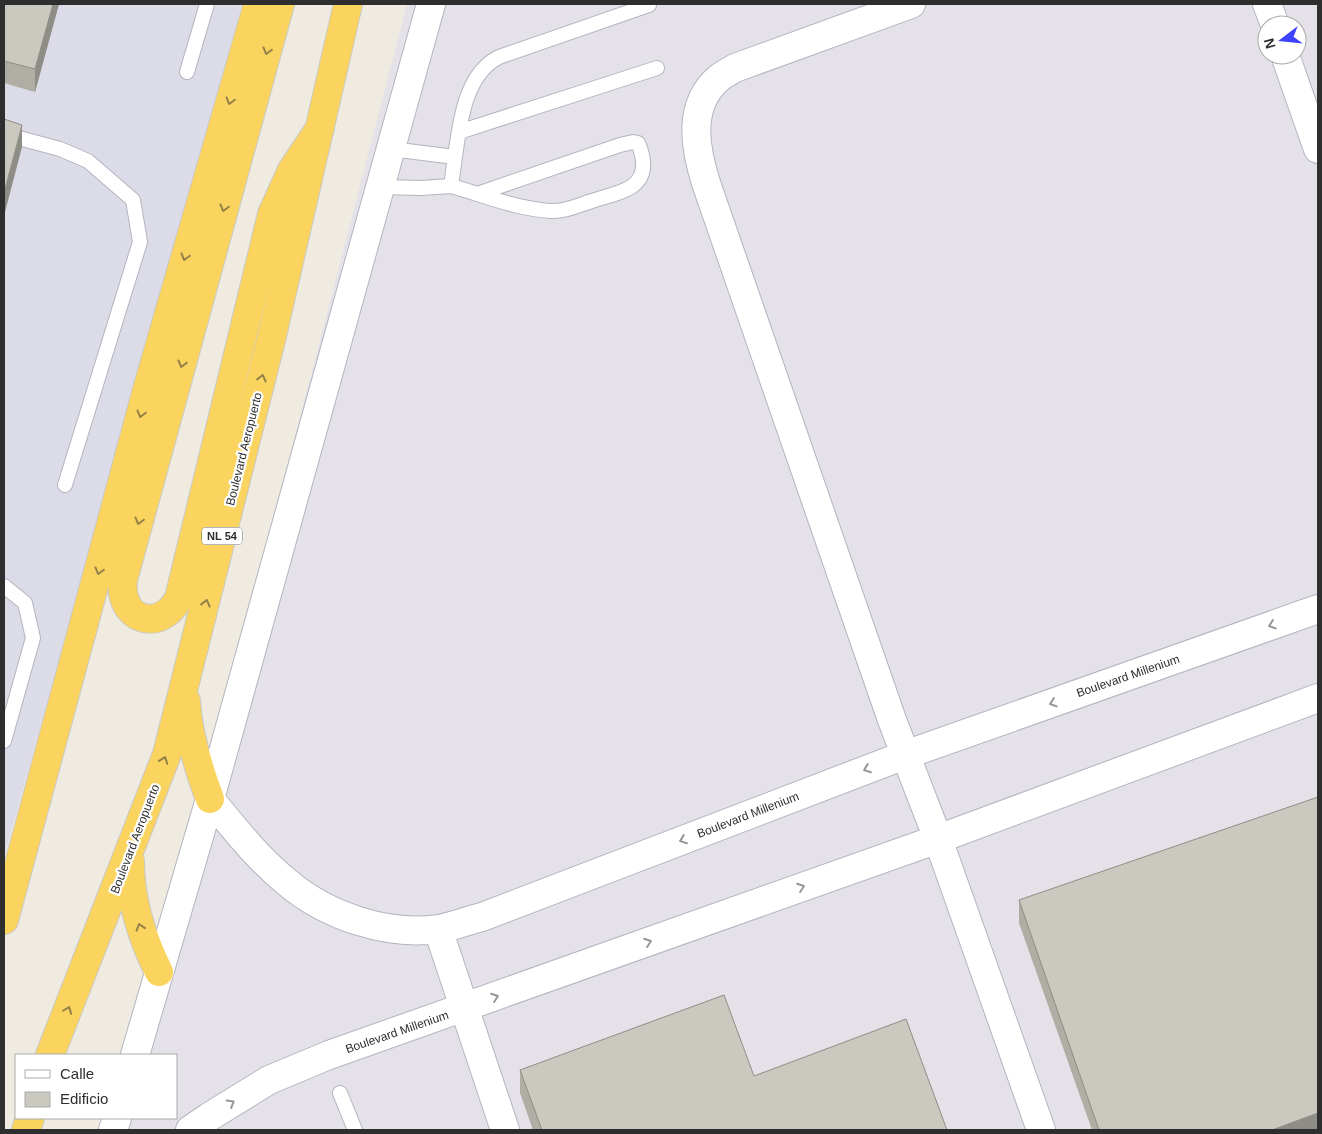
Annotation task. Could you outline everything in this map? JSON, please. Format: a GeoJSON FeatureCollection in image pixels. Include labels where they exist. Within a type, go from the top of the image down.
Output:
{"type":"FeatureCollection","features":[{"type":"Feature","properties":{"kind":"highway"},"geometry":{"type":"LineString","coordinates":[[4,920],[148,386],[258,4]]}},
{"type":"Feature","properties":{"kind":"highway"},"geometry":{"type":"LineString","coordinates":[[280,4],[123,580],[122,591],[124,601],[129,609],[137,615],[152,618],[167,614],[179,598],[272,214],[292,170],[320,128]]}},
{"type":"Feature","properties":{"kind":"highway","name":"Boulevard Aeropuerto"},"geometry":{"type":"LineString","coordinates":[[50,1054],[167,754],[271,340],[348,4]]}},
{"type":"Feature","properties":{"kind":"highway"},"geometry":{"type":"LineString","coordinates":[[186,683],[191,739],[196,761],[210,799]]}},
{"type":"Feature","properties":{"kind":"highway"},"geometry":{"type":"LineString","coordinates":[[130,851],[132,888],[137,916],[150,954],[159,972]]}},
{"type":"Feature","properties":{"kind":"street"},"geometry":{"type":"LineString","coordinates":[[135,1054],[210,799],[431,4]]}},
{"type":"Feature","properties":{"kind":"street"},"geometry":{"type":"LineString","coordinates":[[911,4],[735,68],[719,78],[707,91],[698,109],[695,133],[699,159],[706,183],[892,720],[938,839],[1041,1130]]}},
{"type":"Feature","properties":{"kind":"street"},"geometry":{"type":"LineString","coordinates":[[1288,65],[1318,150]]}},
{"type":"Feature","properties":{"kind":"street","name":"Boulevard Millenium"},"geometry":{"type":"LineString","coordinates":[[210,799],[254,851],[288,884],[329,910],[368,924],[402,929],[438,929],[482,917],[905,755],[1318,609]]}},
{"type":"Feature","properties":{"kind":"street","name":"Boulevard Millenium"},"geometry":{"type":"LineString","coordinates":[[190,1130],[269,1080],[329,1055],[938,839],[1318,698]]}},
{"type":"Feature","properties":{"kind":"street"},"geometry":{"type":"LineString","coordinates":[[438,929],[505,1130]]}},
{"type":"Feature","properties":{"kind":"lane"},"geometry":{"type":"LineString","coordinates":[[187,72],[207,4]]}},
{"type":"Feature","properties":{"kind":"lane"},"geometry":{"type":"LineString","coordinates":[[451,186],[459,132],[466,102],[482,69],[499,57],[650,4]]}},
{"type":"Feature","properties":{"kind":"lane"},"geometry":{"type":"LineString","coordinates":[[459,132],[657,68]]}},
{"type":"Feature","properties":{"kind":"lane"},"geometry":{"type":"LineString","coordinates":[[4,134],[60,149],[88,161],[133,200],[140,242],[65,485]]}},
{"type":"Feature","properties":{"kind":"lane"},"geometry":{"type":"LineString","coordinates":[[381,187],[421,188],[451,186],[480,193],[521,208],[562,210],[630,188],[636,184],[643,173],[642,154],[638,143],[620,144],[480,193]]}},
{"type":"Feature","properties":{"kind":"lane"},"geometry":{"type":"LineString","coordinates":[[391,149],[455,157]]}},
{"type":"Feature","properties":{"kind":"lane"},"geometry":{"type":"LineString","coordinates":[[4,586],[25,603],[33,638],[4,741]]}},
{"type":"Feature","properties":{"kind":"lane"},"geometry":{"type":"LineString","coordinates":[[340,1094],[355,1130]]}},
{"type":"Feature","properties":{"kind":"shaded area"},"geometry":{"type":"Polygon","coordinates":[[[4,4],[242,4],[4,857],[4,4]]]}},
{"type":"Feature","properties":{"kind":"shaded area"},"geometry":{"type":"Polygon","coordinates":[[[407,4],[1318,4],[1318,1130],[116,1130],[119,1119],[178,1119],[178,1054],[135,1054],[407,4]]]}},
{"type":"Feature","properties":{"kind":"building"},"geometry":{"type":"Polygon","coordinates":[[[4,4],[53,4],[35,69],[4,61],[4,4]]]}},
{"type":"Feature","properties":{"kind":"building"},"geometry":{"type":"Polygon","coordinates":[[[4,119],[22,125],[4,193],[4,119]]]}},
{"type":"Feature","properties":{"kind":"building"},"geometry":{"type":"Polygon","coordinates":[[[1318,797],[1318,1113],[1272,1130],[1099,1130],[1019,900],[1318,797]]]}},
{"type":"Feature","properties":{"kind":"building"},"geometry":{"type":"Polygon","coordinates":[[[724,995],[754,1076],[906,1019],[947,1130],[542,1130],[520,1070],[724,995]]]}}]}
